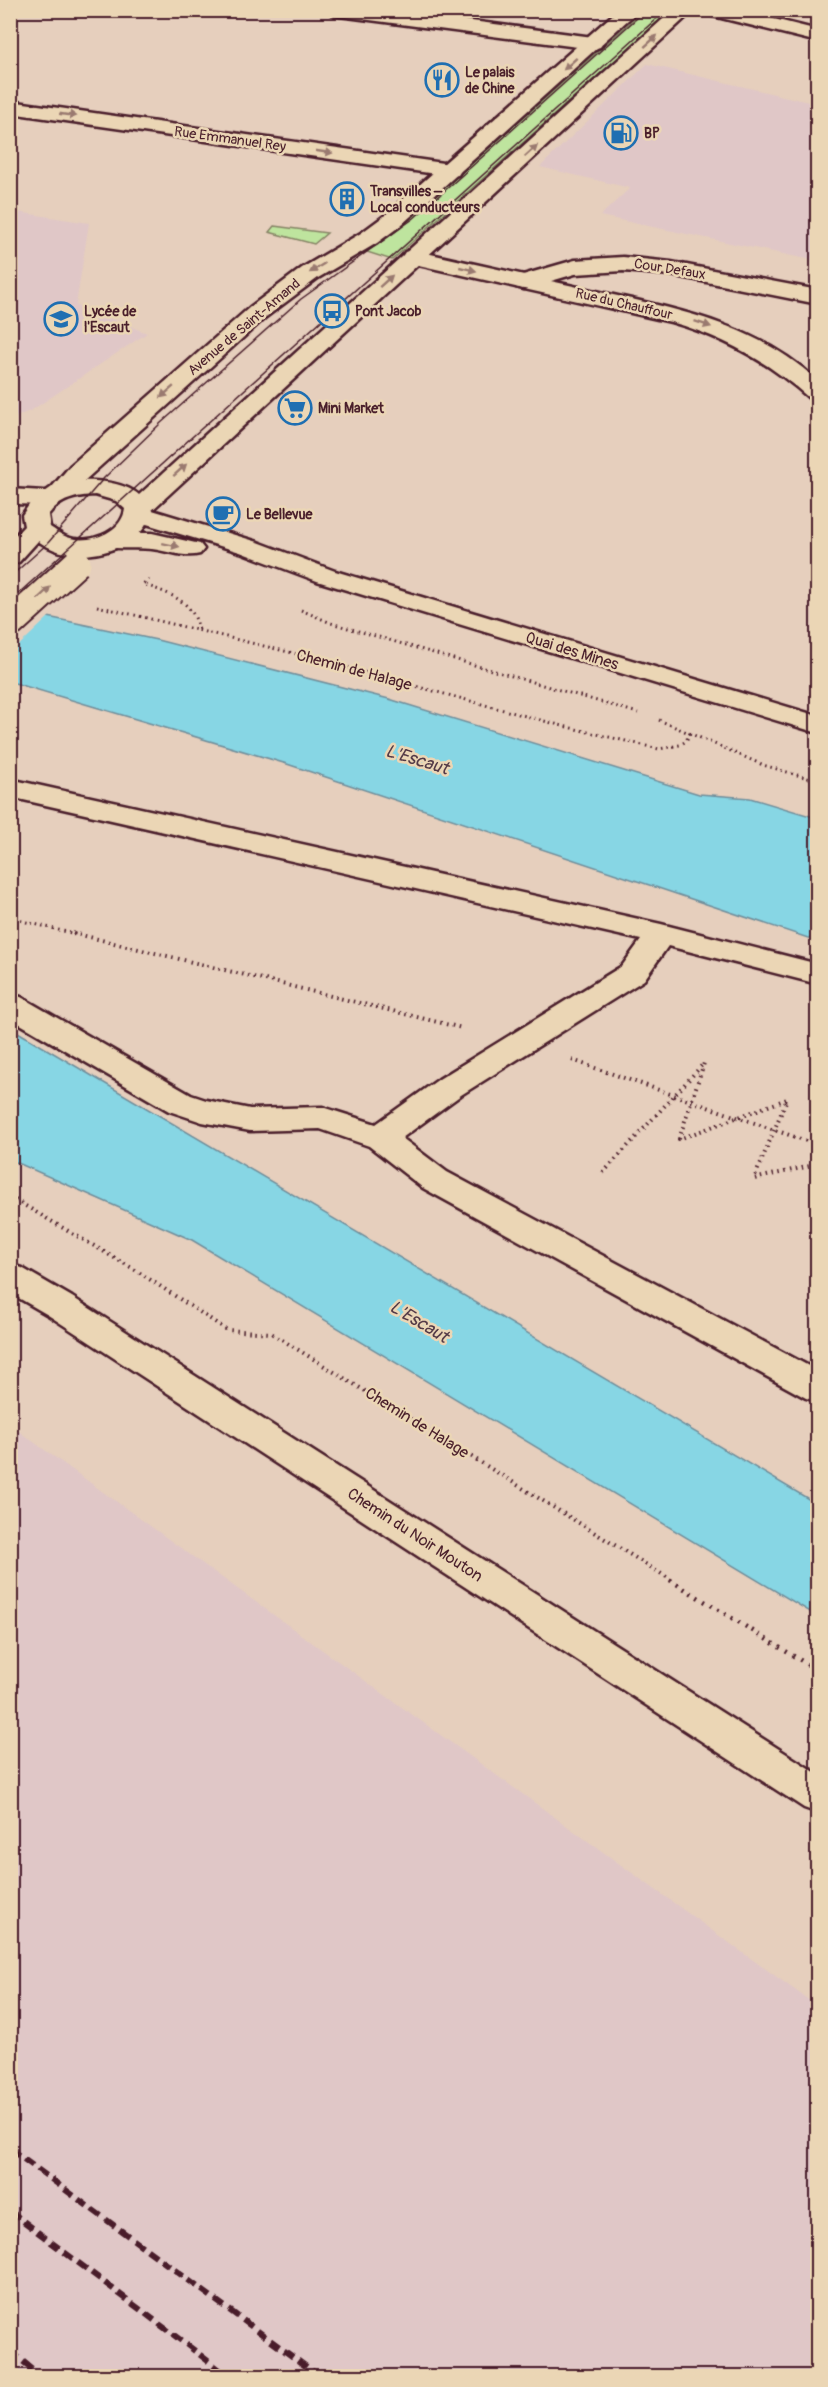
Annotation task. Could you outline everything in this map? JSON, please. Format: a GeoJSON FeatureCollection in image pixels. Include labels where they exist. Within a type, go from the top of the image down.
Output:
{"type":"FeatureCollection","features":[{"type":"Feature","properties":{"kind":"street"},"geometry":{"type":"LineString","coordinates":[[339,10],[593,43]]}},
{"type":"Feature","properties":{"kind":"street","name":"Avenue de Saint-Amand"},"geometry":{"type":"LineString","coordinates":[[57,495],[74,475],[100,451],[258,312],[310,273],[381,230],[630,10]]}},
{"type":"Feature","properties":{"kind":"street"},"geometry":{"type":"LineString","coordinates":[[10,624],[77,563],[133,527],[138,512],[413,257],[685,10]]}},
{"type":"Feature","properties":{"kind":"street"},"geometry":{"type":"LineString","coordinates":[[712,10],[818,36]]}},
{"type":"Feature","properties":{"kind":"street","name":"Rue Emmanuel Rey"},"geometry":{"type":"LineString","coordinates":[[10,107],[450,170]]}},
{"type":"Feature","properties":{"kind":"street","name":"Rue du Chauffour"},"geometry":{"type":"LineString","coordinates":[[413,257],[676,316],[710,326],[757,347],[818,394]]}},
{"type":"Feature","properties":{"kind":"street","name":"Cour Defaux"},"geometry":{"type":"LineString","coordinates":[[524,282],[571,267],[605,263],[635,263],[818,297]]}},
{"type":"Feature","properties":{"kind":"street"},"geometry":{"type":"LineString","coordinates":[[10,496],[57,495],[83,488],[110,490],[130,499],[138,512]]}},
{"type":"Feature","properties":{"kind":"street"},"geometry":{"type":"LineString","coordinates":[[14,554],[36,524],[39,508],[57,495]]}},
{"type":"Feature","properties":{"kind":"street","name":"Quai des Mines"},"geometry":{"type":"LineString","coordinates":[[138,512],[249,547],[326,576],[818,725]]}},
{"type":"Feature","properties":{"kind":"street"},"geometry":{"type":"LineString","coordinates":[[10,514],[36,524],[43,535],[58,543],[77,546],[107,542]]}},
{"type":"Feature","properties":{"kind":"street","name":"Quai des Mines"},"geometry":{"type":"LineString","coordinates":[[107,542],[152,541],[326,576]]}},
{"type":"Feature","properties":{"kind":"street"},"geometry":{"type":"LineString","coordinates":[[10,789],[661,934],[818,974]]}},
{"type":"Feature","properties":{"kind":"street"},"geometry":{"type":"LineString","coordinates":[[380,1138],[442,1093],[633,973],[661,934]]}},
{"type":"Feature","properties":{"kind":"street"},"geometry":{"type":"LineString","coordinates":[[10,1004],[180,1103],[202,1111],[250,1120],[322,1118],[380,1138],[435,1180],[818,1389]]}},
{"type":"Feature","properties":{"kind":"street","name":"Chemin du Noir Mouton"},"geometry":{"type":"LineString","coordinates":[[10,1277],[60,1306],[818,1796]]}},
{"type":"Feature","properties":{"kind":"path"},"geometry":{"type":"LineString","coordinates":[[143,584],[192,608],[199,618],[199,631]]}},
{"type":"Feature","properties":{"kind":"path","name":"Chemin de Halage"},"geometry":{"type":"LineString","coordinates":[[89,604],[297,654],[559,725],[659,749],[680,745],[686,741],[690,733]]}},
{"type":"Feature","properties":{"kind":"path"},"geometry":{"type":"LineString","coordinates":[[719,747],[763,765],[818,781]]}},
{"type":"Feature","properties":{"kind":"path"},"geometry":{"type":"LineString","coordinates":[[10,918],[522,1042],[818,1145]]}},
{"type":"Feature","properties":{"kind":"path"},"geometry":{"type":"LineString","coordinates":[[603,1173],[704,1063],[679,1139],[788,1099],[754,1179],[818,1164]]}},
{"type":"Feature","properties":{"kind":"path","name":"Chemin de Halage"},"geometry":{"type":"LineString","coordinates":[[10,1197],[137,1271],[227,1330],[271,1333],[818,1671]]}},
{"type":"Feature","properties":{"kind":"shaded area"},"geometry":{"type":"Polygon","coordinates":[[[647,64],[817,104],[817,261],[600,216],[630,188],[540,167],[647,64]]]}},
{"type":"Feature","properties":{"kind":"shaded area","name":"Lycée de l'Escaut"},"geometry":{"type":"Polygon","coordinates":[[[11,211],[89,223],[76,305],[147,333],[32,410],[11,419],[11,211]]]}},
{"type":"Feature","properties":{"kind":"shaded area"},"geometry":{"type":"Polygon","coordinates":[[[10,1425],[817,2006],[817,2376],[11,2376],[10,1425]]]}},
{"type":"Feature","properties":{"kind":"green space"},"geometry":{"type":"Polygon","coordinates":[[[643,11],[670,11],[392,260],[364,251],[407,221],[643,11]]]}},
{"type":"Feature","properties":{"kind":"green space"},"geometry":{"type":"Polygon","coordinates":[[[274,226],[327,233],[314,244],[269,232],[274,226]]]}},
{"type":"Feature","properties":{"kind":"water","name":"L'Escaut"},"geometry":{"type":"Polygon","coordinates":[[[10,609],[157,640],[389,699],[699,794],[750,798],[817,818],[817,941],[287,764],[11,682],[10,609]]]}},
{"type":"Feature","properties":{"kind":"water","name":"L'Escaut"},"geometry":{"type":"Polygon","coordinates":[[[11,1028],[817,1504],[817,1616],[192,1240],[11,1160],[11,1028]]]}},
{"type":"Feature","properties":{"kind":"pier"},"geometry":{"type":"Polygon","coordinates":[[[10,606],[51,615],[11,653],[10,606]]]}},
{"type":"Feature","properties":{"kind":"tram line"},"geometry":{"type":"LineString","coordinates":[[10,577],[47,544],[104,478],[161,423],[301,299],[413,219],[646,10]]}},
{"type":"Feature","properties":{"kind":"tram line"},"geometry":{"type":"LineString","coordinates":[[10,601],[666,10]]}},
{"type":"Feature","properties":{"kind":"railway"},"geometry":{"type":"LineString","coordinates":[[10,2149],[319,2376]]}},
{"type":"Feature","properties":{"kind":"railway"},"geometry":{"type":"LineString","coordinates":[[10,2211],[228,2376]]}},
{"type":"Feature","properties":{"kind":"railway"},"geometry":{"type":"LineString","coordinates":[[10,2351],[41,2376]]}},
{"type":"Feature","properties":{"kind":"place","name":"Le palais de Chine"},"geometry":{"type":"Point","coordinates":[442,80]}},
{"type":"Feature","properties":{"kind":"place","name":"BP"},"geometry":{"type":"Point","coordinates":[621,133]}},
{"type":"Feature","properties":{"kind":"place","name":"Transvilles – Local conducteurs"},"geometry":{"type":"Point","coordinates":[347,199]}},
{"type":"Feature","properties":{"kind":"place","name":"Pont Jacob"},"geometry":{"type":"Point","coordinates":[332,311]}},
{"type":"Feature","properties":{"kind":"place","name":"Lycée de l'Escaut"},"geometry":{"type":"Point","coordinates":[61,319]}},
{"type":"Feature","properties":{"kind":"place","name":"Mini Market"},"geometry":{"type":"Point","coordinates":[295,408]}},
{"type":"Feature","properties":{"kind":"place","name":"Le Bellevue"},"geometry":{"type":"Point","coordinates":[223,514]}}]}
